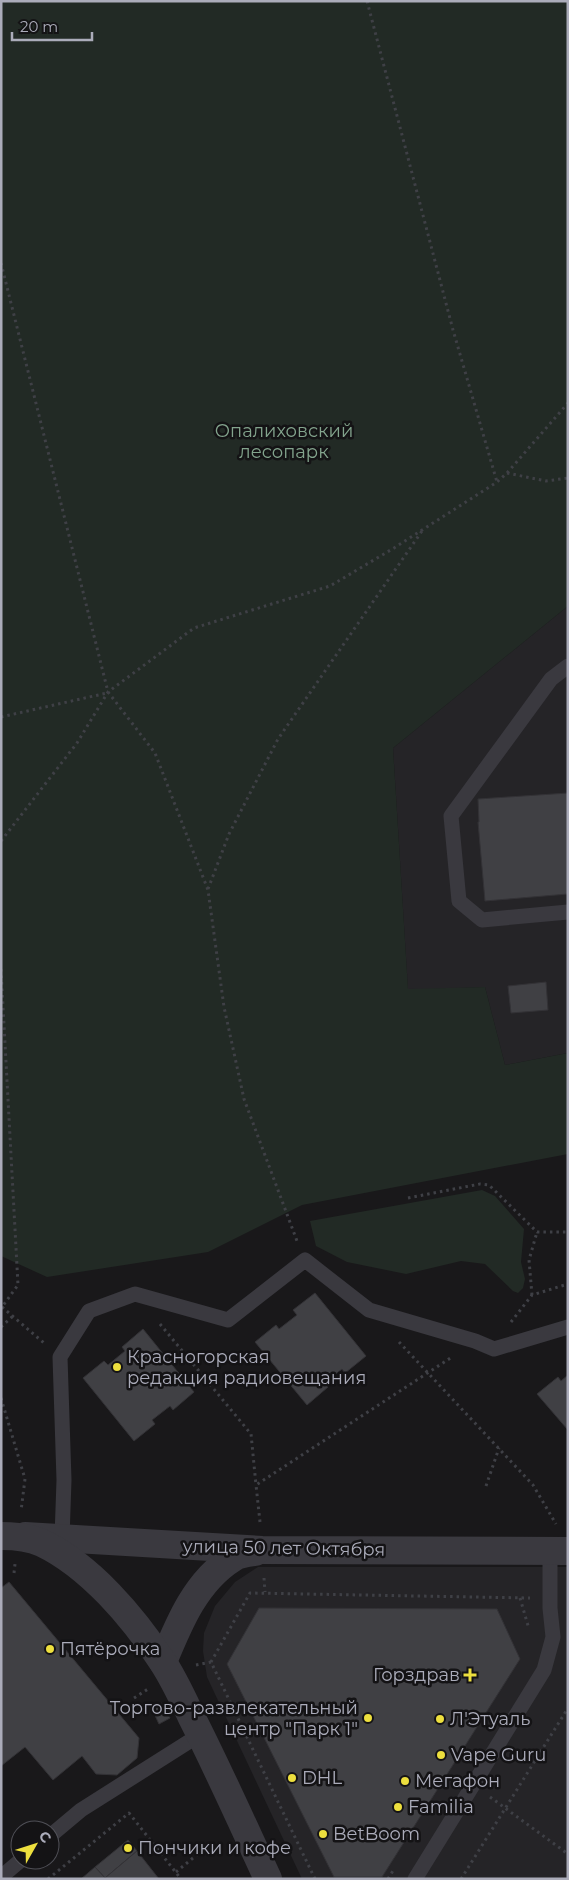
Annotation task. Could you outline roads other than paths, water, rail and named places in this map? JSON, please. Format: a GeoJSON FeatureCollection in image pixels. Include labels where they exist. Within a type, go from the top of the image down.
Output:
{"type":"FeatureCollection","features":[{"type":"Feature","properties":{"kind":"street","name":"улица 50 лет Октября"},"geometry":{"type":"LineString","coordinates":[[14,1528],[62,1538],[558,1543]]}},
{"type":"Feature","properties":{"kind":"street"},"geometry":{"type":"LineString","coordinates":[[14,1528],[79,1567],[98,1583],[131,1619],[163,1662],[201,1734],[268,1879]]}},
{"type":"Feature","properties":{"kind":"street"},"geometry":{"type":"LineString","coordinates":[[163,1662],[184,1614],[206,1581],[235,1556],[261,1539]]}},
{"type":"Feature","properties":{"kind":"lane"},"geometry":{"type":"LineString","coordinates":[[568,666],[551,678],[451,816],[459,901],[482,920],[568,912]]}},
{"type":"Feature","properties":{"kind":"lane"},"geometry":{"type":"LineString","coordinates":[[62,1538],[64,1480],[60,1357],[89,1311],[135,1294],[228,1320],[305,1260],[369,1310],[494,1349],[568,1327]]}},
{"type":"Feature","properties":{"kind":"lane"},"geometry":{"type":"LineString","coordinates":[[415,1879],[544,1670],[553,1637],[550,1598],[558,1543]]}},
{"type":"Feature","properties":{"kind":"lane"},"geometry":{"type":"LineString","coordinates":[[60,1828],[81,1810],[201,1734]]}},
{"type":"Feature","properties":{"kind":"place","name":"Красногорская редакция радиовещания"},"geometry":{"type":"Point","coordinates":[117,1367]}},
{"type":"Feature","properties":{"kind":"place","name":"Пятёрочка"},"geometry":{"type":"Point","coordinates":[50,1649]}},
{"type":"Feature","properties":{"kind":"place","name":"Горздрав"},"geometry":{"type":"Point","coordinates":[470,1675]}},
{"type":"Feature","properties":{"kind":"place","name":"Торгово-развлекательный центр \"Парк 1\""},"geometry":{"type":"Point","coordinates":[368,1718]}},
{"type":"Feature","properties":{"kind":"place","name":"Л'Этуаль"},"geometry":{"type":"Point","coordinates":[440,1719]}},
{"type":"Feature","properties":{"kind":"place","name":"Vape Guru"},"geometry":{"type":"Point","coordinates":[441,1755]}},
{"type":"Feature","properties":{"kind":"place","name":"DHL"},"geometry":{"type":"Point","coordinates":[292,1778]}},
{"type":"Feature","properties":{"kind":"place","name":"Мегафон"},"geometry":{"type":"Point","coordinates":[405,1781]}},
{"type":"Feature","properties":{"kind":"place","name":"Familia"},"geometry":{"type":"Point","coordinates":[398,1807]}},
{"type":"Feature","properties":{"kind":"place","name":"BetBoom"},"geometry":{"type":"Point","coordinates":[323,1834]}},
{"type":"Feature","properties":{"kind":"place","name":"Пончики и кофе"},"geometry":{"type":"Point","coordinates":[128,1848]}},
{"type":"Feature","properties":{"kind":"park label","name":"Опалиховский лесопарк"},"geometry":{"type":"Point","coordinates":[284,441]}}]}
